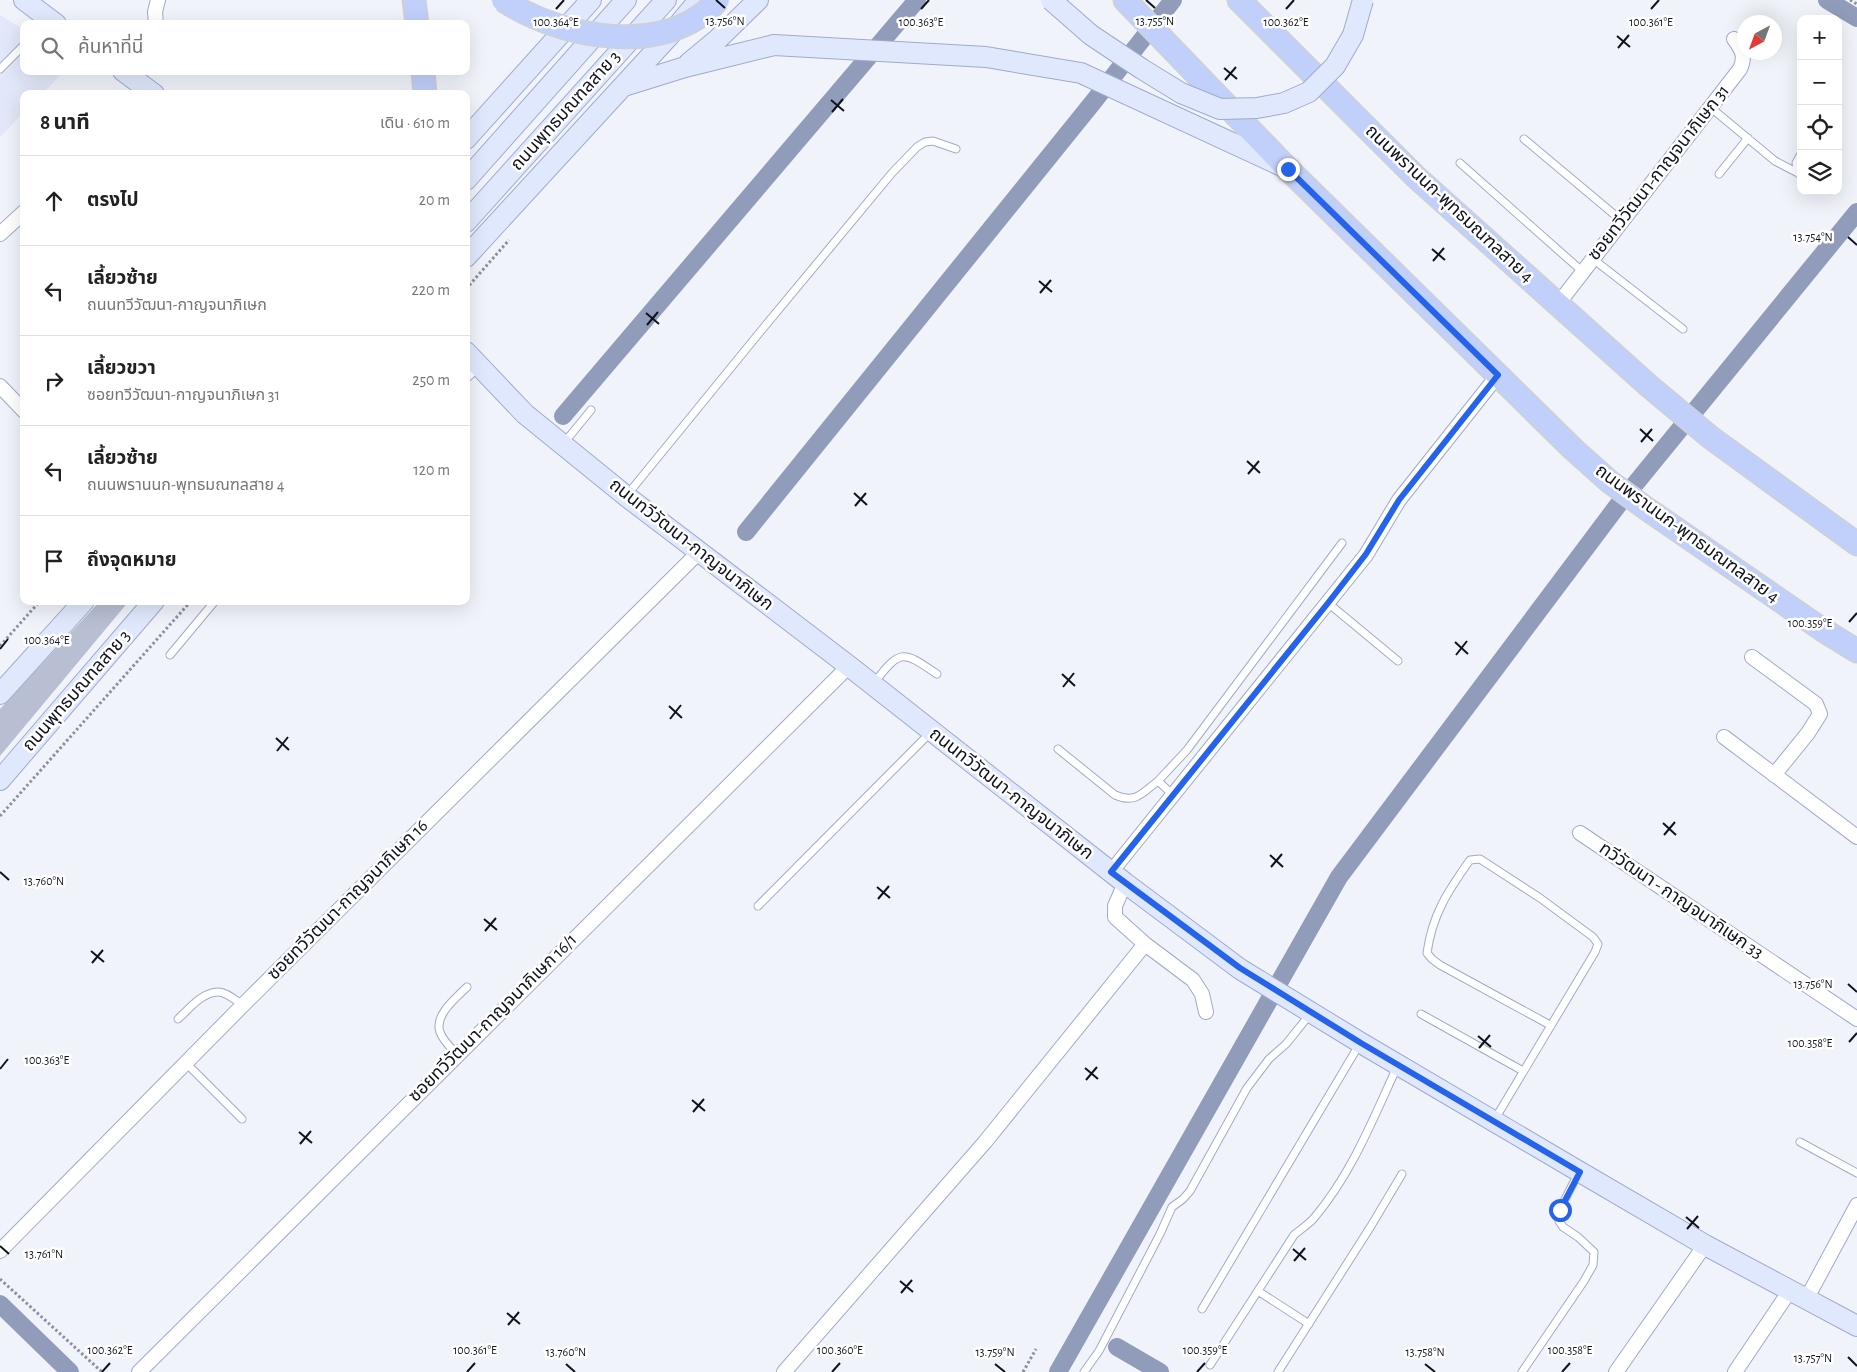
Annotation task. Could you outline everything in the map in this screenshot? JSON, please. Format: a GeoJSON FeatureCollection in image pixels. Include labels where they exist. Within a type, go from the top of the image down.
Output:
{"type":"FeatureCollection","features":[{"type":"Feature","properties":{"kind":"main road"},"geometry":{"type":"LineString","coordinates":[[414,0],[416,20]]}},
{"type":"Feature","properties":{"kind":"main road"},"geometry":{"type":"LineString","coordinates":[[503,0],[540,20],[587,34],[631,37],[680,28],[718,0]]}},
{"type":"Feature","properties":{"kind":"main road"},"geometry":{"type":"LineString","coordinates":[[470,135],[591,0]]}},
{"type":"Feature","properties":{"kind":"main road","name":"ถนนพุทธมณฑลสาย 3"},"geometry":{"type":"LineString","coordinates":[[470,175],[626,0]]}},
{"type":"Feature","properties":{"kind":"main road","name":"ถนนพุทธมณฑลสาย 3"},"geometry":{"type":"LineString","coordinates":[[470,218],[666,0]]}},
{"type":"Feature","properties":{"kind":"main road"},"geometry":{"type":"LineString","coordinates":[[470,253],[624,86],[699,0]]}},
{"type":"Feature","properties":{"kind":"main road"},"geometry":{"type":"LineString","coordinates":[[685,67],[718,39],[758,0]]}},
{"type":"Feature","properties":{"kind":"main road"},"geometry":{"type":"LineString","coordinates":[[1052,0],[1091,35],[1142,69],[1181,93],[1220,109],[1257,108],[1284,103],[1309,92],[1335,66],[1353,35],[1363,0]]}},
{"type":"Feature","properties":{"kind":"main road","name":"ถนนพรานนก-พุทธมณฑลสาย 4"},"geometry":{"type":"LineString","coordinates":[[1125,0],[1288,169],[1610,482],[1857,652]]}},
{"type":"Feature","properties":{"kind":"main road","name":"ถนนพรานนก-พุทธมณฑลสาย 4"},"geometry":{"type":"LineString","coordinates":[[1239,0],[1416,177],[1649,386],[1710,437],[1857,544]]}},
{"type":"Feature","properties":{"kind":"main road"},"geometry":{"type":"LineString","coordinates":[[27,1],[48,20]]}},
{"type":"Feature","properties":{"kind":"main road"},"geometry":{"type":"LineString","coordinates":[[624,86],[685,67],[774,44],[986,57],[1081,74],[1288,169]]}},
{"type":"Feature","properties":{"kind":"main road"},"geometry":{"type":"LineString","coordinates":[[130,75],[147,90]]}},
{"type":"Feature","properties":{"kind":"main road"},"geometry":{"type":"LineString","coordinates":[[423,75],[425,90]]}},
{"type":"Feature","properties":{"kind":"main road","name":"ถนนทวีวัฒนา-กาญจนาภิเษก"},"geometry":{"type":"LineString","coordinates":[[471,366],[525,414],[626,496],[873,685],[1118,877],[1240,968],[1292,1002],[1493,1122],[1706,1245],[1857,1326]]}},
{"type":"Feature","properties":{"kind":"main road"},"geometry":{"type":"LineString","coordinates":[[0,694],[80,605]]}},
{"type":"Feature","properties":{"kind":"main road","name":"ถนนพุทธมณฑลสาย 3"},"geometry":{"type":"LineString","coordinates":[[0,780],[151,605]]}},
{"type":"Feature","properties":{"kind":"street"},"geometry":{"type":"LineString","coordinates":[[156,20],[155,12],[158,0]]}},
{"type":"Feature","properties":{"kind":"street","name":"ซอยทวีวัฒนา-กาญจนาภิเษก 31"},"geometry":{"type":"LineString","coordinates":[[1558,304],[1740,69],[1744,62],[1741,50],[1734,39]]}},
{"type":"Feature","properties":{"kind":"street"},"geometry":{"type":"LineString","coordinates":[[0,234],[20,222]]}},
{"type":"Feature","properties":{"kind":"street"},"geometry":{"type":"LineString","coordinates":[[1206,1012],[1202,994],[1193,980],[1145,944],[1115,917],[1114,906],[1118,877],[1173,795],[1366,554],[1399,500],[1498,375]]}},
{"type":"Feature","properties":{"kind":"street"},"geometry":{"type":"LineString","coordinates":[[0,386],[20,407]]}},
{"type":"Feature","properties":{"kind":"street","name":"ซอยทวีวัฒนา-กาญจนาภิเษก 16"},"geometry":{"type":"LineString","coordinates":[[0,1251],[243,1005],[698,552]]}},
{"type":"Feature","properties":{"kind":"street"},"geometry":{"type":"LineString","coordinates":[[1752,657],[1816,704],[1820,714],[1808,733],[1774,775]]}},
{"type":"Feature","properties":{"kind":"street","name":"ซอยทวีวัฒนา-กาญจนาภิเษก 16/1"},"geometry":{"type":"LineString","coordinates":[[139,1372],[848,666]]}},
{"type":"Feature","properties":{"kind":"street"},"geometry":{"type":"LineString","coordinates":[[1724,737],[1857,837]]}},
{"type":"Feature","properties":{"kind":"street","name":"ทวีวัฒนา - กาญจนาภิเษก 33"},"geometry":{"type":"LineString","coordinates":[[1580,832],[1857,1020]]}},
{"type":"Feature","properties":{"kind":"street"},"geometry":{"type":"LineString","coordinates":[[784,1372],[985,1142],[1145,944]]}},
{"type":"Feature","properties":{"kind":"street"},"geometry":{"type":"LineString","coordinates":[[1735,1372],[1799,1294],[1857,1205]]}},
{"type":"Feature","properties":{"kind":"street"},"geometry":{"type":"LineString","coordinates":[[1616,1372],[1706,1245]]}},
{"type":"Feature","properties":{"kind":"lane"},"geometry":{"type":"LineString","coordinates":[[0,69],[20,49]]}},
{"type":"Feature","properties":{"kind":"lane"},"geometry":{"type":"LineString","coordinates":[[1710,107],[1775,161],[1797,173]]}},
{"type":"Feature","properties":{"kind":"lane"},"geometry":{"type":"LineString","coordinates":[[1719,174],[1748,138]]}},
{"type":"Feature","properties":{"kind":"lane"},"geometry":{"type":"LineString","coordinates":[[1524,139],[1622,221]]}},
{"type":"Feature","properties":{"kind":"lane"},"geometry":{"type":"LineString","coordinates":[[626,496],[892,173],[916,147],[925,142],[933,141],[956,149]]}},
{"type":"Feature","properties":{"kind":"lane"},"geometry":{"type":"LineString","coordinates":[[1460,163],[1583,272]]}},
{"type":"Feature","properties":{"kind":"lane"},"geometry":{"type":"LineString","coordinates":[[1593,260],[1683,329]]}},
{"type":"Feature","properties":{"kind":"lane"},"geometry":{"type":"LineString","coordinates":[[562,445],[591,410]]}},
{"type":"Feature","properties":{"kind":"lane"},"geometry":{"type":"LineString","coordinates":[[1058,749],[1115,795],[1125,799],[1138,796],[1158,781],[1187,750],[1342,543]]}},
{"type":"Feature","properties":{"kind":"lane"},"geometry":{"type":"LineString","coordinates":[[1328,603],[1398,662]]}},
{"type":"Feature","properties":{"kind":"lane"},"geometry":{"type":"LineString","coordinates":[[170,655],[212,605]]}},
{"type":"Feature","properties":{"kind":"lane"},"geometry":{"type":"LineString","coordinates":[[873,685],[895,658],[904,655],[914,659],[937,674]]}},
{"type":"Feature","properties":{"kind":"lane"},"geometry":{"type":"LineString","coordinates":[[758,906],[932,732]]}},
{"type":"Feature","properties":{"kind":"lane"},"geometry":{"type":"LineString","coordinates":[[1158,781],[1173,795]]}},
{"type":"Feature","properties":{"kind":"lane"},"geometry":{"type":"LineString","coordinates":[[1493,1122],[1598,944],[1593,937],[1480,859],[1470,860],[1445,895],[1430,934],[1427,953],[1432,960],[1440,965],[1550,1025]]}},
{"type":"Feature","properties":{"kind":"lane"},"geometry":{"type":"LineString","coordinates":[[457,1054],[440,1032],[439,1022],[448,1007],[467,987]]}},
{"type":"Feature","properties":{"kind":"lane"},"geometry":{"type":"LineString","coordinates":[[178,1019],[198,1000],[208,994],[218,992],[243,1005]]}},
{"type":"Feature","properties":{"kind":"lane"},"geometry":{"type":"LineString","coordinates":[[1084,1372],[1100,1351],[1172,1207],[1190,1191],[1247,1088],[1269,1059],[1286,1044],[1311,1013]]}},
{"type":"Feature","properties":{"kind":"lane"},"geometry":{"type":"LineString","coordinates":[[1421,1014],[1523,1072]]}},
{"type":"Feature","properties":{"kind":"lane"},"geometry":{"type":"LineString","coordinates":[[1202,1309],[1361,1043]]}},
{"type":"Feature","properties":{"kind":"lane"},"geometry":{"type":"LineString","coordinates":[[186,1063],[242,1119]]}},
{"type":"Feature","properties":{"kind":"lane"},"geometry":{"type":"LineString","coordinates":[[1210,1365],[1294,1235],[1313,1220],[1335,1191],[1367,1135],[1398,1064]]}},
{"type":"Feature","properties":{"kind":"lane"},"geometry":{"type":"LineString","coordinates":[[1800,1142],[1857,1172]]}},
{"type":"Feature","properties":{"kind":"lane"},"geometry":{"type":"LineString","coordinates":[[1522,1372],[1568,1307],[1593,1265],[1594,1252],[1578,1237],[1563,1227],[1559,1221],[1560,1210],[1580,1172]]}},
{"type":"Feature","properties":{"kind":"lane"},"geometry":{"type":"LineString","coordinates":[[1278,1372],[1402,1174]]}},
{"type":"Feature","properties":{"kind":"lane"},"geometry":{"type":"LineString","coordinates":[[1258,1291],[1309,1324]]}},
{"type":"Feature","properties":{"kind":"path"},"geometry":{"type":"LineString","coordinates":[[1850,0],[1857,4]]}},
{"type":"Feature","properties":{"kind":"path"},"geometry":{"type":"LineString","coordinates":[[0,646],[36,605]]}},
{"type":"Feature","properties":{"kind":"path"},"geometry":{"type":"LineString","coordinates":[[0,816],[186,605]]}},
{"type":"Feature","properties":{"kind":"path"},"geometry":{"type":"LineString","coordinates":[[0,1280],[102,1372]]}},
{"type":"Feature","properties":{"kind":"path"},"geometry":{"type":"LineString","coordinates":[[1022,1372],[1036,1349]]}},
{"type":"Feature","properties":{"kind":"shaded area"},"geometry":{"type":"Polygon","coordinates":[[[0,15],[20,28],[20,75],[60,75],[46,90],[20,90],[20,116],[0,137],[0,15]]]}},
{"type":"Feature","properties":{"kind":"shaded area"},"geometry":{"type":"Polygon","coordinates":[[[96,605],[126,605],[0,756],[0,709],[96,605]]]}},
{"type":"Feature","properties":{"kind":"waterway"},"geometry":{"type":"LineString","coordinates":[[563,416],[917,0]]}},
{"type":"Feature","properties":{"kind":"waterway"},"geometry":{"type":"LineString","coordinates":[[746,532],[1094,101],[1173,0]]}},
{"type":"Feature","properties":{"kind":"waterway"},"geometry":{"type":"LineString","coordinates":[[1827,0],[1857,18]]}},
{"type":"Feature","properties":{"kind":"waterway"},"geometry":{"type":"LineString","coordinates":[[1058,1372],[1339,877],[1618,505],[1857,212]]}},
{"type":"Feature","properties":{"kind":"waterway"},"geometry":{"type":"LineString","coordinates":[[0,1304],[70,1372]]}},
{"type":"Feature","properties":{"kind":"waterway"},"geometry":{"type":"LineString","coordinates":[[1117,1347],[1160,1372]]}},
{"type":"Feature","properties":{"kind":"route"},"geometry":{"type":"LineString","coordinates":[[1288,169],[1498,375],[1399,500],[1366,554],[1328,603],[1111,872],[1240,968],[1292,1002],[1580,1172],[1560,1210]]}}]}
